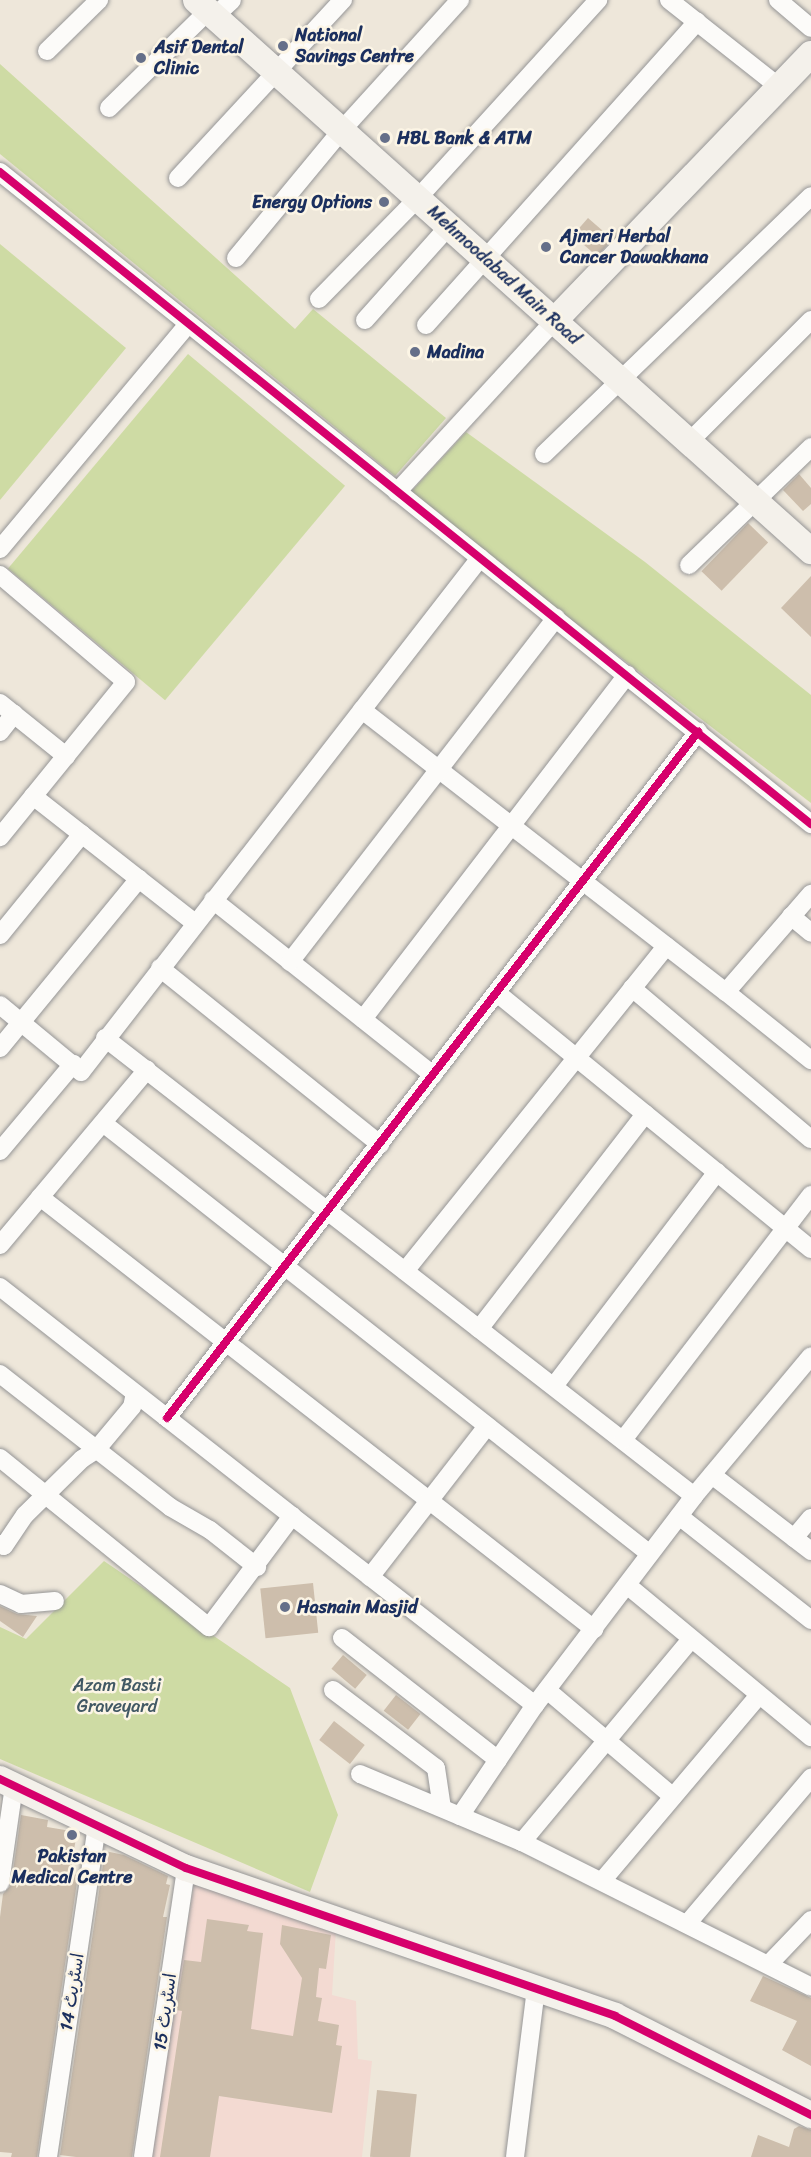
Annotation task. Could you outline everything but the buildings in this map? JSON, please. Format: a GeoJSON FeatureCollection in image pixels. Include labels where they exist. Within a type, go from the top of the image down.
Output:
{"type":"FeatureCollection","features":[{"type":"Feature","properties":{"kind":"street"},"geometry":{"type":"LineString","coordinates":[[47,51],[99,0]]}},
{"type":"Feature","properties":{"kind":"street"},"geometry":{"type":"LineString","coordinates":[[178,178],[343,0]]}},
{"type":"Feature","properties":{"kind":"street"},"geometry":{"type":"LineString","coordinates":[[236,258],[342,130],[460,0]]}},
{"type":"Feature","properties":{"kind":"street"},"geometry":{"type":"LineString","coordinates":[[319,299],[418,198],[598,0]]}},
{"type":"Feature","properties":{"kind":"street"},"geometry":{"type":"LineString","coordinates":[[669,0],[779,87]]}},
{"type":"Feature","properties":{"kind":"street"},"geometry":{"type":"LineString","coordinates":[[778,0],[811,28]]}},
{"type":"Feature","properties":{"kind":"street"},"geometry":{"type":"LineString","coordinates":[[109,108],[213,7]]}},
{"type":"Feature","properties":{"kind":"street","name":"Mehmoodabad Main Road"},"geometry":{"type":"LineString","coordinates":[[213,7],[275,71],[621,378],[811,551]]}},
{"type":"Feature","properties":{"kind":"street"},"geometry":{"type":"LineString","coordinates":[[426,325],[697,22]]}},
{"type":"Feature","properties":{"kind":"street"},"geometry":{"type":"LineString","coordinates":[[397,492],[555,320],[779,87],[808,64]]}},
{"type":"Feature","properties":{"kind":"street"},"geometry":{"type":"LineString","coordinates":[[0,172],[811,824]]}},
{"type":"Feature","properties":{"kind":"street"},"geometry":{"type":"LineString","coordinates":[[544,454],[811,196]]}},
{"type":"Feature","properties":{"kind":"street"},"geometry":{"type":"LineString","coordinates":[[365,320],[449,226]]}},
{"type":"Feature","properties":{"kind":"street"},"geometry":{"type":"LineString","coordinates":[[690,441],[811,320]]}},
{"type":"Feature","properties":{"kind":"street"},"geometry":{"type":"LineString","coordinates":[[0,549],[188,324]]}},
{"type":"Feature","properties":{"kind":"street"},"geometry":{"type":"LineString","coordinates":[[690,565],[811,447]]}},
{"type":"Feature","properties":{"kind":"street"},"geometry":{"type":"LineString","coordinates":[[0,1005],[81,1072],[105,1038],[480,558]]}},
{"type":"Feature","properties":{"kind":"street"},"geometry":{"type":"LineString","coordinates":[[0,575],[126,682],[0,837]]}},
{"type":"Feature","properties":{"kind":"street"},"geometry":{"type":"LineString","coordinates":[[290,962],[556,618]]}},
{"type":"Feature","properties":{"kind":"street"},"geometry":{"type":"LineString","coordinates":[[363,1019],[627,675]]}},
{"type":"Feature","properties":{"kind":"street"},"geometry":{"type":"LineString","coordinates":[[0,732],[7,709],[66,756]]}},
{"type":"Feature","properties":{"kind":"street"},"geometry":{"type":"LineString","coordinates":[[362,710],[811,1059]]}},
{"type":"Feature","properties":{"kind":"street"},"geometry":{"type":"LineString","coordinates":[[167,1418],[698,732]]}},
{"type":"Feature","properties":{"kind":"street"},"geometry":{"type":"LineString","coordinates":[[33,796],[195,923]]}},
{"type":"Feature","properties":{"kind":"street"},"geometry":{"type":"LineString","coordinates":[[0,935],[82,834]]}},
{"type":"Feature","properties":{"kind":"street"},"geometry":{"type":"LineString","coordinates":[[0,1048],[139,879]]}},
{"type":"Feature","properties":{"kind":"street"},"geometry":{"type":"LineString","coordinates":[[726,993],[811,894]]}},
{"type":"Feature","properties":{"kind":"street"},"geometry":{"type":"LineString","coordinates":[[213,900],[433,1075]]}},
{"type":"Feature","properties":{"kind":"street"},"geometry":{"type":"LineString","coordinates":[[791,916],[811,933]]}},
{"type":"Feature","properties":{"kind":"street"},"geometry":{"type":"LineString","coordinates":[[405,1271],[666,946]]}},
{"type":"Feature","properties":{"kind":"street"},"geometry":{"type":"LineString","coordinates":[[160,968],[380,1144]]}},
{"type":"Feature","properties":{"kind":"street"},"geometry":{"type":"LineString","coordinates":[[632,988],[811,1139]]}},
{"type":"Feature","properties":{"kind":"street"},"geometry":{"type":"LineString","coordinates":[[497,993],[811,1249]]}},
{"type":"Feature","properties":{"kind":"street"},"geometry":{"type":"LineString","coordinates":[[105,1038],[694,1496]]}},
{"type":"Feature","properties":{"kind":"street"},"geometry":{"type":"LineString","coordinates":[[0,1151],[73,1065]]}},
{"type":"Feature","properties":{"kind":"street"},"geometry":{"type":"LineString","coordinates":[[0,1245],[147,1070]]}},
{"type":"Feature","properties":{"kind":"street"},"geometry":{"type":"LineString","coordinates":[[479,1329],[645,1114]]}},
{"type":"Feature","properties":{"kind":"street"},"geometry":{"type":"LineString","coordinates":[[103,1123],[650,1554]]}},
{"type":"Feature","properties":{"kind":"street"},"geometry":{"type":"LineString","coordinates":[[554,1386],[717,1172]]}},
{"type":"Feature","properties":{"kind":"street"},"geometry":{"type":"LineString","coordinates":[[623,1440],[784,1227],[811,1195]]}},
{"type":"Feature","properties":{"kind":"street"},"geometry":{"type":"LineString","coordinates":[[40,1197],[594,1629]]}},
{"type":"Feature","properties":{"kind":"street"},"geometry":{"type":"LineString","coordinates":[[0,1287],[536,1706]]}},
{"type":"Feature","properties":{"kind":"street"},"geometry":{"type":"LineString","coordinates":[[460,1816],[547,1690],[694,1496],[811,1356]]}},
{"type":"Feature","properties":{"kind":"street"},"geometry":{"type":"LineString","coordinates":[[0,1374],[96,1450],[257,1567]]}},
{"type":"Feature","properties":{"kind":"street"},"geometry":{"type":"LineString","coordinates":[[0,1544],[4,1546],[26,1515],[48,1496],[82,1459],[96,1450],[132,1407],[135,1394]]}},
{"type":"Feature","properties":{"kind":"street"},"geometry":{"type":"LineString","coordinates":[[370,1577],[487,1426]]}},
{"type":"Feature","properties":{"kind":"street"},"geometry":{"type":"LineString","coordinates":[[0,1458],[209,1627],[257,1567],[292,1516]]}},
{"type":"Feature","properties":{"kind":"street"},"geometry":{"type":"LineString","coordinates":[[712,1475],[811,1551]]}},
{"type":"Feature","properties":{"kind":"street"},"geometry":{"type":"LineString","coordinates":[[679,1516],[811,1620]]}},
{"type":"Feature","properties":{"kind":"street"},"geometry":{"type":"LineString","coordinates":[[794,1538],[811,1518]]}},
{"type":"Feature","properties":{"kind":"street"},"geometry":{"type":"LineString","coordinates":[[627,1585],[811,1737]]}},
{"type":"Feature","properties":{"kind":"street"},"geometry":{"type":"LineString","coordinates":[[0,1594],[21,1605],[55,1601]]}},
{"type":"Feature","properties":{"kind":"street"},"geometry":{"type":"LineString","coordinates":[[342,1638],[498,1760]]}},
{"type":"Feature","properties":{"kind":"street"},"geometry":{"type":"LineString","coordinates":[[522,1842],[691,1639]]}},
{"type":"Feature","properties":{"kind":"street"},"geometry":{"type":"LineString","coordinates":[[333,1690],[436,1768],[442,1808]]}},
{"type":"Feature","properties":{"kind":"street"},"geometry":{"type":"LineString","coordinates":[[547,1690],[605,1742],[673,1797]]}},
{"type":"Feature","properties":{"kind":"street"},"geometry":{"type":"LineString","coordinates":[[602,1881],[759,1695]]}},
{"type":"Feature","properties":{"kind":"street"},"geometry":{"type":"LineString","coordinates":[[360,1774],[522,1842],[811,1987]]}},
{"type":"Feature","properties":{"kind":"street"},"geometry":{"type":"LineString","coordinates":[[687,1924],[811,1778]]}},
{"type":"Feature","properties":{"kind":"street"},"geometry":{"type":"LineString","coordinates":[[0,1883],[7,1783],[186,1868],[615,2016],[811,2115]]}},
{"type":"Feature","properties":{"kind":"street","name":"اسٹریٹ 14"},"geometry":{"type":"LineString","coordinates":[[48,2157],[98,1826]]}},
{"type":"Feature","properties":{"kind":"street","name":"اسٹریٹ 15"},"geometry":{"type":"LineString","coordinates":[[143,2157],[186,1868]]}},
{"type":"Feature","properties":{"kind":"street"},"geometry":{"type":"LineString","coordinates":[[769,1964],[811,1920]]}},
{"type":"Feature","properties":{"kind":"street"},"geometry":{"type":"LineString","coordinates":[[515,2157],[536,1988]]}},
{"type":"Feature","properties":{"kind":"shaded area"},"geometry":{"type":"Polygon","coordinates":[[[194,1884],[336,1929],[332,1995],[356,2001],[358,2059],[372,2061],[362,2157],[150,2157],[194,1884]]]}},
{"type":"Feature","properties":{"kind":"green space"},"geometry":{"type":"Polygon","coordinates":[[[0,64],[295,329],[313,309],[446,418],[395,476],[0,154],[0,64]]]}},
{"type":"Feature","properties":{"kind":"green space"},"geometry":{"type":"Polygon","coordinates":[[[0,244],[126,348],[0,500],[0,244]]]}},
{"type":"Feature","properties":{"kind":"green space"},"geometry":{"type":"Polygon","coordinates":[[[188,354],[345,486],[165,700],[8,568],[188,354]]]}},
{"type":"Feature","properties":{"kind":"green space"},"geometry":{"type":"Polygon","coordinates":[[[466,432],[645,562],[811,695],[811,803],[408,495],[466,432]]]}},
{"type":"Feature","properties":{"kind":"green space","name":"Azam Basti Graveyard"},"geometry":{"type":"Polygon","coordinates":[[[104,1561],[290,1688],[338,1815],[310,1892],[0,1759],[0,1627],[26,1639],[104,1561]]]}},
{"type":"Feature","properties":{"kind":"cycle path"},"geometry":{"type":"LineString","coordinates":[[0,172],[811,824]]}},
{"type":"Feature","properties":{"kind":"cycle path"},"geometry":{"type":"LineString","coordinates":[[167,1418],[698,732]]}},
{"type":"Feature","properties":{"kind":"cycle path"},"geometry":{"type":"LineString","coordinates":[[0,1779],[186,1868],[615,2016],[811,2115]]}},
{"type":"Feature","properties":{"kind":"place","name":"National Savings Centre"},"geometry":{"type":"Point","coordinates":[283,46]}},
{"type":"Feature","properties":{"kind":"place","name":"Asif Dental Clinic"},"geometry":{"type":"Point","coordinates":[141,58]}},
{"type":"Feature","properties":{"kind":"place","name":"HBL Bank & ATM"},"geometry":{"type":"Point","coordinates":[385,138]}},
{"type":"Feature","properties":{"kind":"place","name":"Energy Options"},"geometry":{"type":"Point","coordinates":[384,202]}},
{"type":"Feature","properties":{"kind":"place","name":"Ajmeri Herbal Cancer Dawakhana"},"geometry":{"type":"Point","coordinates":[546,247]}},
{"type":"Feature","properties":{"kind":"place","name":"Madina"},"geometry":{"type":"Point","coordinates":[415,352]}},
{"type":"Feature","properties":{"kind":"place","name":"Hasnain Masjid"},"geometry":{"type":"Point","coordinates":[285,1607]}},
{"type":"Feature","properties":{"kind":"place","name":"Pakistan Medical Centre"},"geometry":{"type":"Point","coordinates":[72,1835]}}]}
